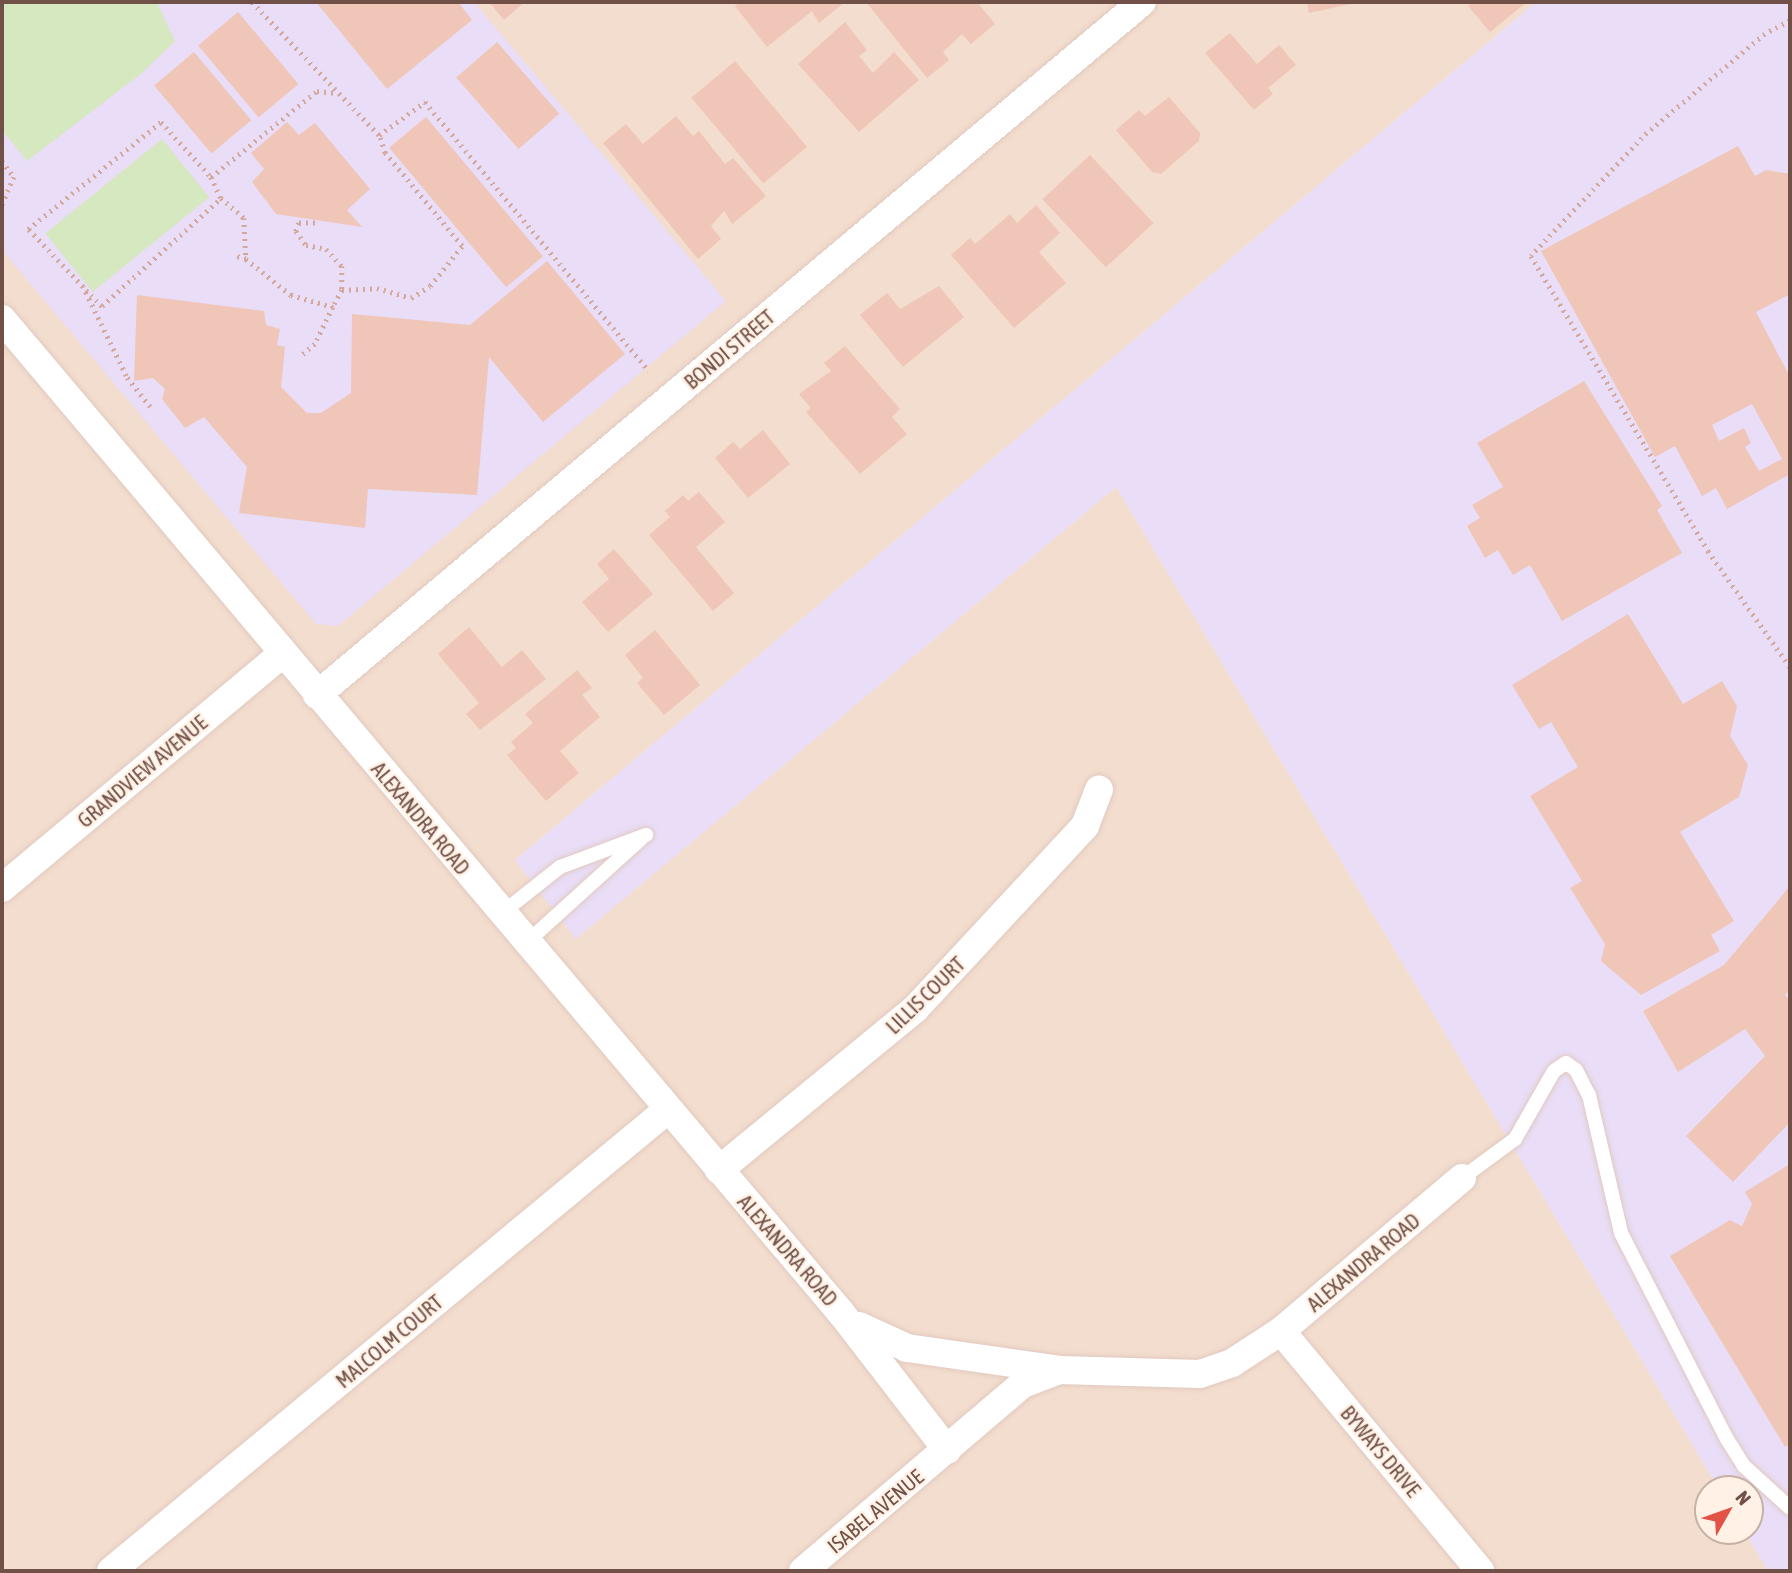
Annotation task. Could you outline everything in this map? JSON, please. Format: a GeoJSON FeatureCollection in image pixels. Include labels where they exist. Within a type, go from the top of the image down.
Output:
{"type":"FeatureCollection","features":[{"type":"Feature","properties":{"kind":"street","name":"BONDI STREET"},"geometry":{"type":"LineString","coordinates":[[317,695],[1142,2]]}},
{"type":"Feature","properties":{"kind":"street","name":"ALEXANDRA ROAD"},"geometry":{"type":"LineString","coordinates":[[2,319],[282,654],[842,1314],[947,1450],[1023,1384],[1059,1370]]}},
{"type":"Feature","properties":{"kind":"street","name":"GRANDVIEW AVENUE"},"geometry":{"type":"LineString","coordinates":[[2,888],[282,654]]}},
{"type":"Feature","properties":{"kind":"street","name":"LILLIS COURT"},"geometry":{"type":"LineString","coordinates":[[719,1170],[915,1009],[1085,826],[1099,790]]}},
{"type":"Feature","properties":{"kind":"street","name":"MALCOLM COURT"},"geometry":{"type":"LineString","coordinates":[[111,1571],[667,1110]]}},
{"type":"Feature","properties":{"kind":"street","name":"ALEXANDRA ROAD"},"geometry":{"type":"LineString","coordinates":[[842,1314],[886,1343],[1059,1370],[1200,1374],[1240,1358],[1281,1331],[1462,1178]]}},
{"type":"Feature","properties":{"kind":"street","name":"BYWAYS DRIVE"},"geometry":{"type":"LineString","coordinates":[[1281,1331],[1480,1571]]}},
{"type":"Feature","properties":{"kind":"street","name":"ISABEL AVENUE"},"geometry":{"type":"LineString","coordinates":[[803,1571],[947,1450]]}},
{"type":"Feature","properties":{"kind":"lane"},"geometry":{"type":"LineString","coordinates":[[502,914],[560,867],[646,835],[526,943]]}},
{"type":"Feature","properties":{"kind":"lane"},"geometry":{"type":"LineString","coordinates":[[1462,1178],[1515,1139],[1554,1071],[1566,1063],[1576,1070],[1589,1095],[1621,1233],[1727,1439],[1744,1466],[1790,1508]]}},
{"type":"Feature","properties":{"kind":"path"},"geometry":{"type":"LineString","coordinates":[[252,2],[379,135],[385,153],[461,246],[430,285],[411,298],[377,288],[342,290]]}},
{"type":"Feature","properties":{"kind":"path"},"geometry":{"type":"LineString","coordinates":[[1790,22],[1765,34],[1647,133],[1531,256],[1708,551],[1790,667]]}},
{"type":"Feature","properties":{"kind":"path"},"geometry":{"type":"LineString","coordinates":[[211,177],[317,91],[336,93]]}},
{"type":"Feature","properties":{"kind":"path"},"geometry":{"type":"LineString","coordinates":[[379,135],[425,102],[649,371]]}},
{"type":"Feature","properties":{"kind":"path"},"geometry":{"type":"LineString","coordinates":[[221,198],[102,306],[28,229],[161,122],[211,177],[221,198],[244,218],[246,259]]}},
{"type":"Feature","properties":{"kind":"path"},"geometry":{"type":"LineString","coordinates":[[2,161],[14,177],[2,205]]}},
{"type":"Feature","properties":{"kind":"path"},"geometry":{"type":"LineString","coordinates":[[300,356],[315,344],[342,290],[342,266],[326,249],[306,245],[296,231],[299,223],[315,223]]}},
{"type":"Feature","properties":{"kind":"path"},"geometry":{"type":"LineString","coordinates":[[236,256],[246,259],[291,295],[333,307]]}},
{"type":"Feature","properties":{"kind":"path"},"geometry":{"type":"LineString","coordinates":[[83,287],[126,376],[150,407]]}},
{"type":"Feature","properties":{"kind":"shaded area"},"geometry":{"type":"Polygon","coordinates":[[[2,2],[1536,2],[515,860],[577,938],[1116,487],[1711,1475],[1694,1475],[1694,1545],[1752,1545],[1768,1571],[2,1571],[2,2]]]}},
{"type":"Feature","properties":{"kind":"shaded area"},"geometry":{"type":"Polygon","coordinates":[[[2,2],[474,2],[726,301],[338,626],[316,624],[2,250],[2,2]]]}},
{"type":"Feature","properties":{"kind":"shaded area"},"geometry":{"type":"Polygon","coordinates":[[[1536,2],[1790,2],[1790,1571],[1768,1571],[1752,1545],[1764,1545],[1764,1475],[1711,1475],[1116,487],[576,939],[515,860],[1536,2]]]}},
{"type":"Feature","properties":{"kind":"green space"},"geometry":{"type":"Polygon","coordinates":[[[2,2],[157,2],[175,41],[142,73],[27,161],[2,130],[2,2]]]}},
{"type":"Feature","properties":{"kind":"green space"},"geometry":{"type":"Polygon","coordinates":[[[162,139],[209,197],[93,292],[45,233],[162,139]]]}},
{"type":"Feature","properties":{"kind":"building"},"geometry":{"type":"Polygon","coordinates":[[[316,2],[458,2],[472,20],[387,89],[316,2]]]}},
{"type":"Feature","properties":{"kind":"building"},"geometry":{"type":"Polygon","coordinates":[[[489,2],[525,2],[504,20],[489,2]]]}},
{"type":"Feature","properties":{"kind":"building"},"geometry":{"type":"Polygon","coordinates":[[[740,2],[845,2],[819,23],[812,11],[767,47],[735,6],[740,2]]]}},
{"type":"Feature","properties":{"kind":"building"},"geometry":{"type":"Polygon","coordinates":[[[866,2],[977,2],[995,24],[971,44],[962,34],[943,52],[949,60],[927,78],[866,2]]]}},
{"type":"Feature","properties":{"kind":"building"},"geometry":{"type":"Polygon","coordinates":[[[1307,2],[1360,2],[1309,13],[1307,2]]]}},
{"type":"Feature","properties":{"kind":"building"},"geometry":{"type":"Polygon","coordinates":[[[1474,2],[1527,2],[1490,32],[1468,6],[1474,2]]]}},
{"type":"Feature","properties":{"kind":"building"},"geometry":{"type":"Polygon","coordinates":[[[238,12],[298,84],[259,117],[198,45],[238,12]]]}},
{"type":"Feature","properties":{"kind":"building"},"geometry":{"type":"Polygon","coordinates":[[[845,22],[867,50],[859,56],[873,73],[894,52],[919,80],[859,132],[798,64],[845,22]]]}},
{"type":"Feature","properties":{"kind":"building"},"geometry":{"type":"Polygon","coordinates":[[[1230,33],[1257,64],[1279,45],[1296,65],[1268,88],[1273,94],[1254,110],[1205,53],[1230,33]]]}},
{"type":"Feature","properties":{"kind":"building"},"geometry":{"type":"Polygon","coordinates":[[[497,42],[559,114],[519,149],[456,77],[497,42]]]}},
{"type":"Feature","properties":{"kind":"building"},"geometry":{"type":"Polygon","coordinates":[[[194,52],[251,120],[211,154],[154,85],[194,52]]]}},
{"type":"Feature","properties":{"kind":"building"},"geometry":{"type":"Polygon","coordinates":[[[735,61],[807,147],[763,183],[691,98],[735,61]]]}},
{"type":"Feature","properties":{"kind":"building"},"geometry":{"type":"Polygon","coordinates":[[[1169,97],[1200,133],[1199,141],[1161,174],[1152,172],[1116,130],[1139,110],[1145,116],[1169,97]]]}},
{"type":"Feature","properties":{"kind":"building"},"geometry":{"type":"Polygon","coordinates":[[[676,116],[693,136],[699,131],[725,164],[733,158],[766,196],[732,224],[724,211],[711,226],[721,239],[698,259],[603,143],[626,124],[643,144],[676,116]]]}},
{"type":"Feature","properties":{"kind":"building"},"geometry":{"type":"Polygon","coordinates":[[[426,117],[543,256],[506,287],[389,148],[426,117]]]}},
{"type":"Feature","properties":{"kind":"building"},"geometry":{"type":"Polygon","coordinates":[[[287,122],[299,135],[315,123],[370,189],[347,210],[362,227],[276,214],[252,182],[264,169],[251,153],[287,122]]]}},
{"type":"Feature","properties":{"kind":"building"},"geometry":{"type":"Polygon","coordinates":[[[1738,146],[1755,176],[1766,170],[1790,174],[1790,294],[1756,312],[1790,377],[1790,474],[1727,509],[1716,488],[1702,496],[1675,446],[1655,457],[1541,251],[1738,146]],[[1752,404],[1712,425],[1719,441],[1744,428],[1751,443],[1745,447],[1759,471],[1782,459],[1752,404]]]}},
{"type":"Feature","properties":{"kind":"building"},"geometry":{"type":"Polygon","coordinates":[[[1090,155],[1153,223],[1106,267],[1042,199],[1090,155]]]}},
{"type":"Feature","properties":{"kind":"building"},"geometry":{"type":"Polygon","coordinates":[[[1036,205],[1060,233],[1039,252],[1066,283],[1014,328],[951,255],[970,238],[975,244],[1010,214],[1017,223],[1036,205]]]}},
{"type":"Feature","properties":{"kind":"building"},"geometry":{"type":"Polygon","coordinates":[[[547,261],[625,354],[543,422],[489,357],[477,495],[368,489],[365,528],[239,513],[247,467],[204,417],[185,428],[162,399],[165,389],[153,378],[134,381],[137,295],[264,311],[266,325],[280,329],[277,345],[285,347],[281,387],[307,413],[321,413],[351,393],[352,314],[470,325],[547,261]]]}},
{"type":"Feature","properties":{"kind":"building"},"geometry":{"type":"Polygon","coordinates":[[[939,286],[964,317],[903,367],[860,315],[887,293],[900,309],[939,286]]]}},
{"type":"Feature","properties":{"kind":"building"},"geometry":{"type":"Polygon","coordinates":[[[845,346],[900,409],[892,417],[907,434],[860,474],[806,412],[811,408],[799,394],[831,371],[824,363],[845,346]]]}},
{"type":"Feature","properties":{"kind":"building"},"geometry":{"type":"Polygon","coordinates":[[[1584,381],[1662,506],[1657,510],[1682,553],[1562,621],[1530,565],[1513,575],[1498,550],[1485,558],[1467,526],[1480,518],[1472,505],[1503,487],[1477,443],[1584,381]]]}},
{"type":"Feature","properties":{"kind":"building"},"geometry":{"type":"Polygon","coordinates":[[[763,430],[790,464],[748,498],[715,458],[733,442],[740,449],[763,430]]]}},
{"type":"Feature","properties":{"kind":"building"},"geometry":{"type":"Polygon","coordinates":[[[699,492],[725,522],[696,547],[734,593],[713,611],[649,535],[670,517],[665,511],[683,495],[688,501],[699,492]]]}},
{"type":"Feature","properties":{"kind":"building"},"geometry":{"type":"Polygon","coordinates":[[[614,549],[653,594],[608,632],[582,602],[609,579],[597,564],[614,549]]]}},
{"type":"Feature","properties":{"kind":"building"},"geometry":{"type":"Polygon","coordinates":[[[1628,614],[1683,704],[1722,681],[1737,706],[1730,736],[1748,765],[1739,797],[1680,832],[1734,921],[1711,935],[1720,951],[1641,995],[1601,961],[1605,944],[1570,888],[1582,881],[1530,796],[1578,767],[1551,722],[1539,729],[1512,685],[1628,614]]]}},
{"type":"Feature","properties":{"kind":"building"},"geometry":{"type":"Polygon","coordinates":[[[469,627],[502,667],[522,650],[546,679],[480,730],[466,714],[479,703],[438,654],[469,627]]]}},
{"type":"Feature","properties":{"kind":"building"},"geometry":{"type":"Polygon","coordinates":[[[655,630],[700,685],[664,715],[637,683],[643,678],[625,655],[655,630]]]}},
{"type":"Feature","properties":{"kind":"building"},"geometry":{"type":"Polygon","coordinates":[[[577,670],[592,688],[582,695],[600,717],[560,751],[579,773],[546,801],[507,755],[516,748],[511,742],[533,723],[525,714],[577,670]]]}},
{"type":"Feature","properties":{"kind":"building"},"geometry":{"type":"Polygon","coordinates":[[[1790,886],[1790,989],[1785,995],[1790,1001],[1790,1122],[1733,1182],[1686,1136],[1765,1056],[1745,1029],[1678,1072],[1643,1011],[1724,965],[1790,886]]]}},
{"type":"Feature","properties":{"kind":"building"},"geometry":{"type":"Polygon","coordinates":[[[1790,1164],[1790,1444],[1785,1447],[1670,1256],[1730,1220],[1742,1226],[1752,1204],[1745,1192],[1790,1164]]]}}]}
